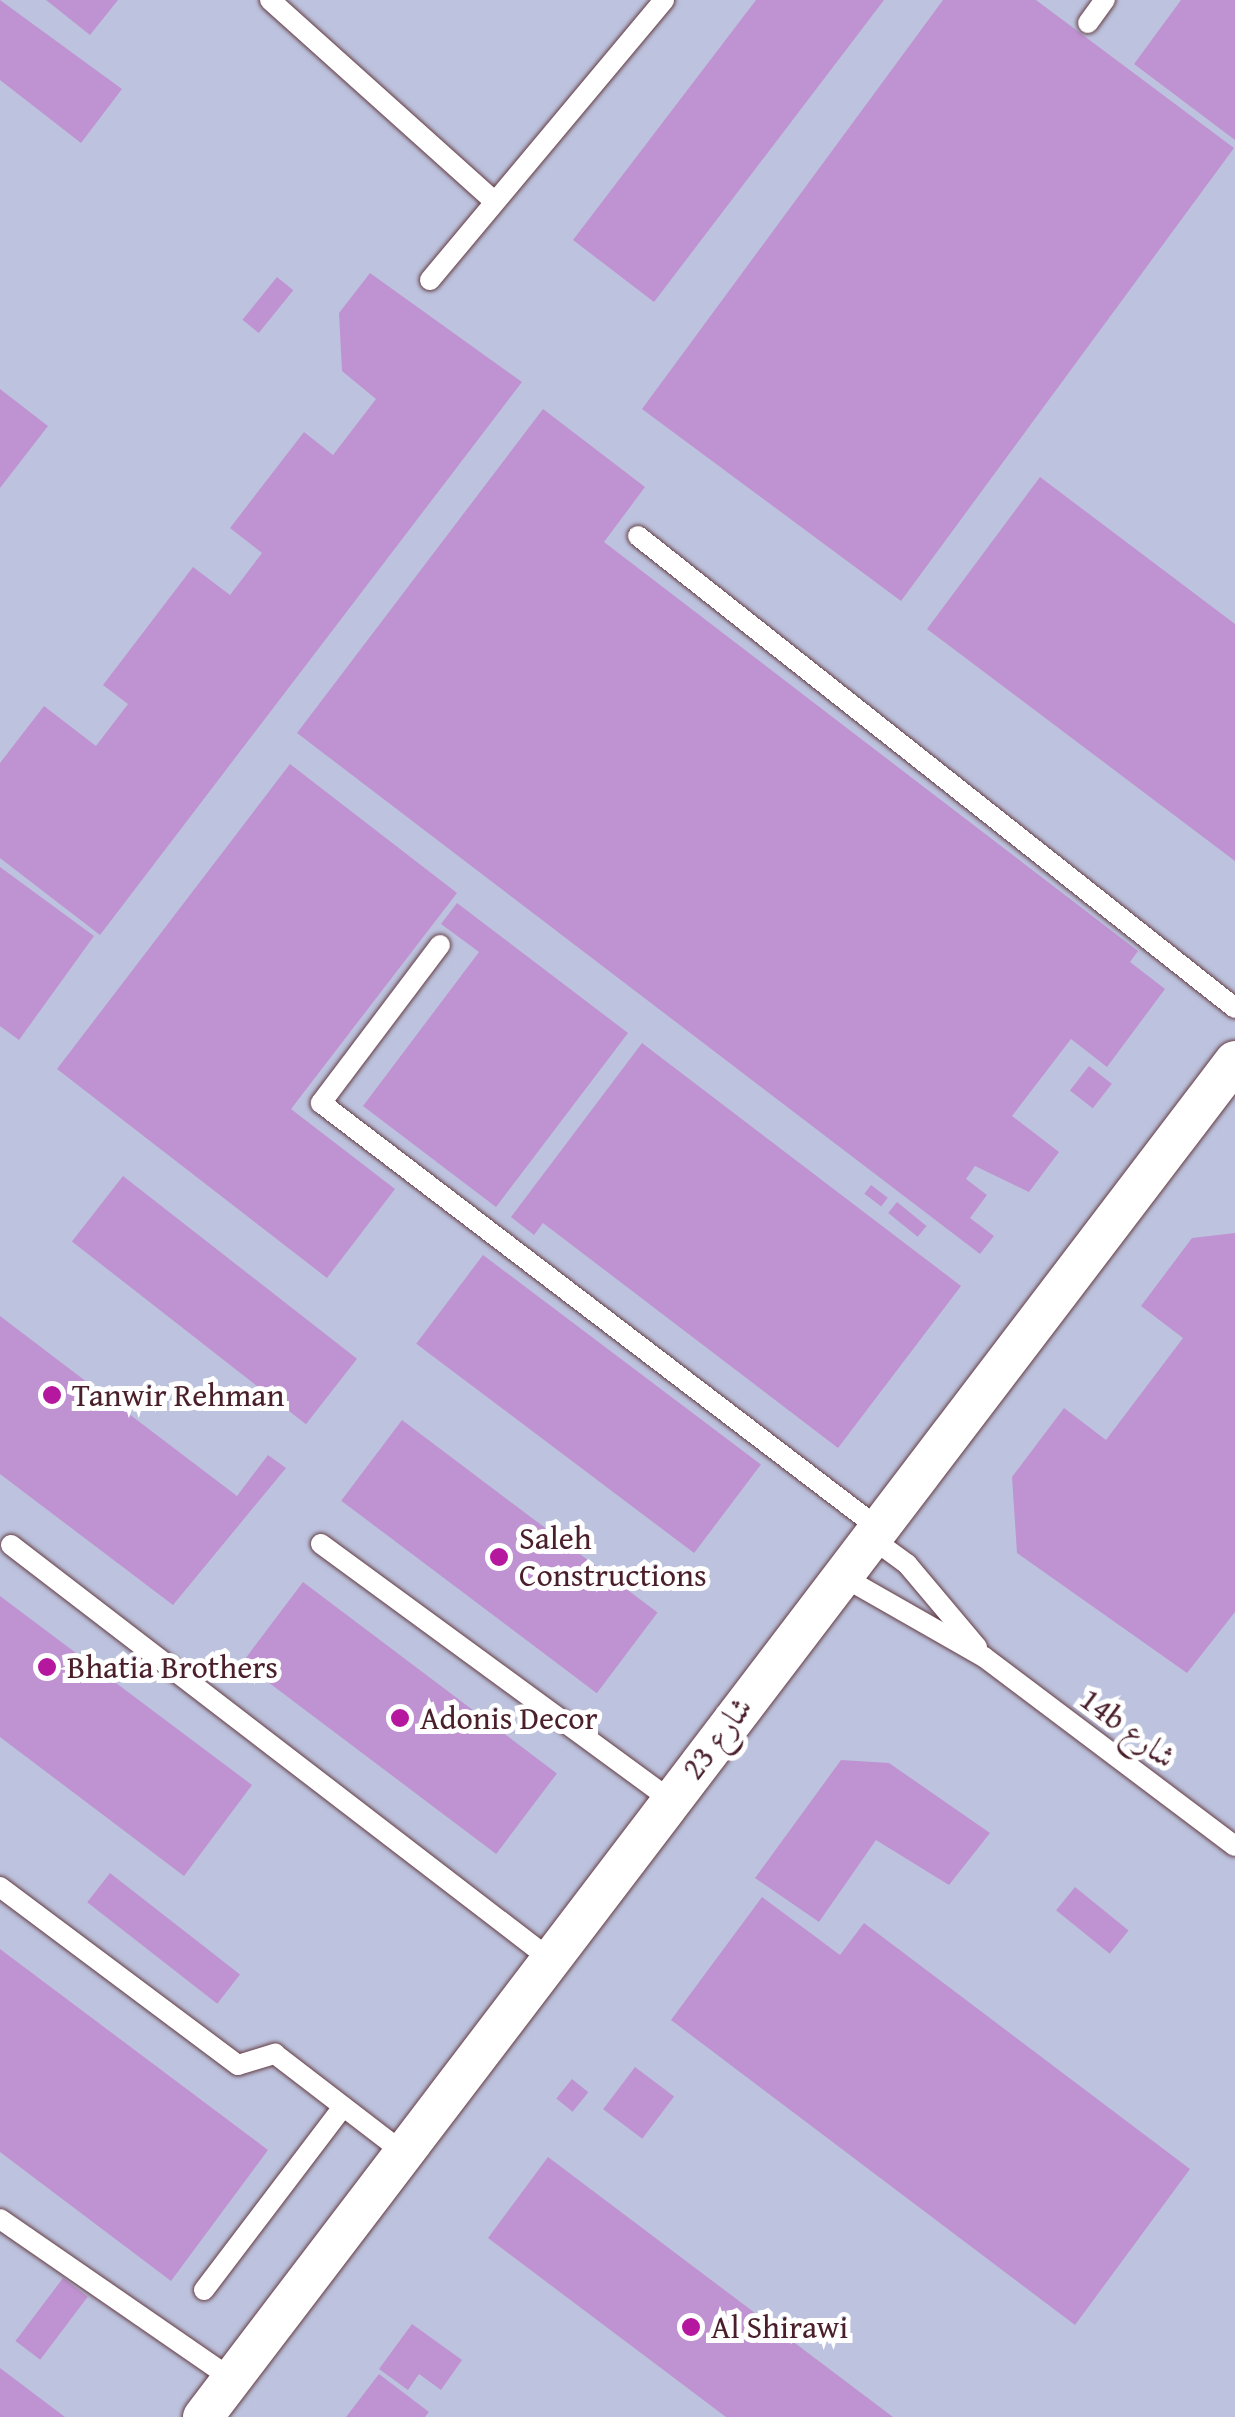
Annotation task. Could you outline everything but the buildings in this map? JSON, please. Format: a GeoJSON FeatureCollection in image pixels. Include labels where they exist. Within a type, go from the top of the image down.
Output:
{"type":"FeatureCollection","features":[{"type":"Feature","properties":{"kind":"street","name":"شارع 23"},"geometry":{"type":"LineString","coordinates":[[202,2417],[840,1575],[1229,1084]]}},
{"type":"Feature","properties":{"kind":"lane"},"geometry":{"type":"LineString","coordinates":[[270,0],[496,202]]}},
{"type":"Feature","properties":{"kind":"lane"},"geometry":{"type":"LineString","coordinates":[[430,280],[664,0]]}},
{"type":"Feature","properties":{"kind":"lane"},"geometry":{"type":"LineString","coordinates":[[1088,23],[1105,0]]}},
{"type":"Feature","properties":{"kind":"lane"},"geometry":{"type":"LineString","coordinates":[[638,536],[1235,1008]]}},
{"type":"Feature","properties":{"kind":"lane","name":"14b شارع"},"geometry":{"type":"LineString","coordinates":[[440,946],[321,1102],[874,1532],[908,1564],[984,1656]]}},
{"type":"Feature","properties":{"kind":"lane"},"geometry":{"type":"LineString","coordinates":[[321,1544],[671,1800]]}},
{"type":"Feature","properties":{"kind":"lane"},"geometry":{"type":"LineString","coordinates":[[11,1545],[550,1958]]}},
{"type":"Feature","properties":{"kind":"lane","name":"14b شارع"},"geometry":{"type":"LineString","coordinates":[[840,1575],[984,1656],[1235,1846]]}},
{"type":"Feature","properties":{"kind":"lane"},"geometry":{"type":"LineString","coordinates":[[0,1887],[232,2061],[244,2066],[275,2054],[404,2153]]}},
{"type":"Feature","properties":{"kind":"lane"},"geometry":{"type":"LineString","coordinates":[[204,2290],[342,2107]]}},
{"type":"Feature","properties":{"kind":"lane"},"geometry":{"type":"LineString","coordinates":[[0,2219],[232,2379]]}},
{"type":"Feature","properties":{"kind":"shaded area"},"geometry":{"type":"Polygon","coordinates":[[[0,0],[1235,0],[1235,2417],[0,2417],[0,0]]]}},
{"type":"Feature","properties":{"kind":"place","name":"Tanwir Rehman"},"geometry":{"type":"Point","coordinates":[52,1395]}},
{"type":"Feature","properties":{"kind":"place","name":"Saleh Constructions"},"geometry":{"type":"Point","coordinates":[499,1557]}},
{"type":"Feature","properties":{"kind":"place","name":"Bhatia Brothers"},"geometry":{"type":"Point","coordinates":[47,1667]}},
{"type":"Feature","properties":{"kind":"place","name":"Adonis Decor"},"geometry":{"type":"Point","coordinates":[400,1718]}},
{"type":"Feature","properties":{"kind":"place","name":"Al Shirawi"},"geometry":{"type":"Point","coordinates":[691,2327]}}]}
